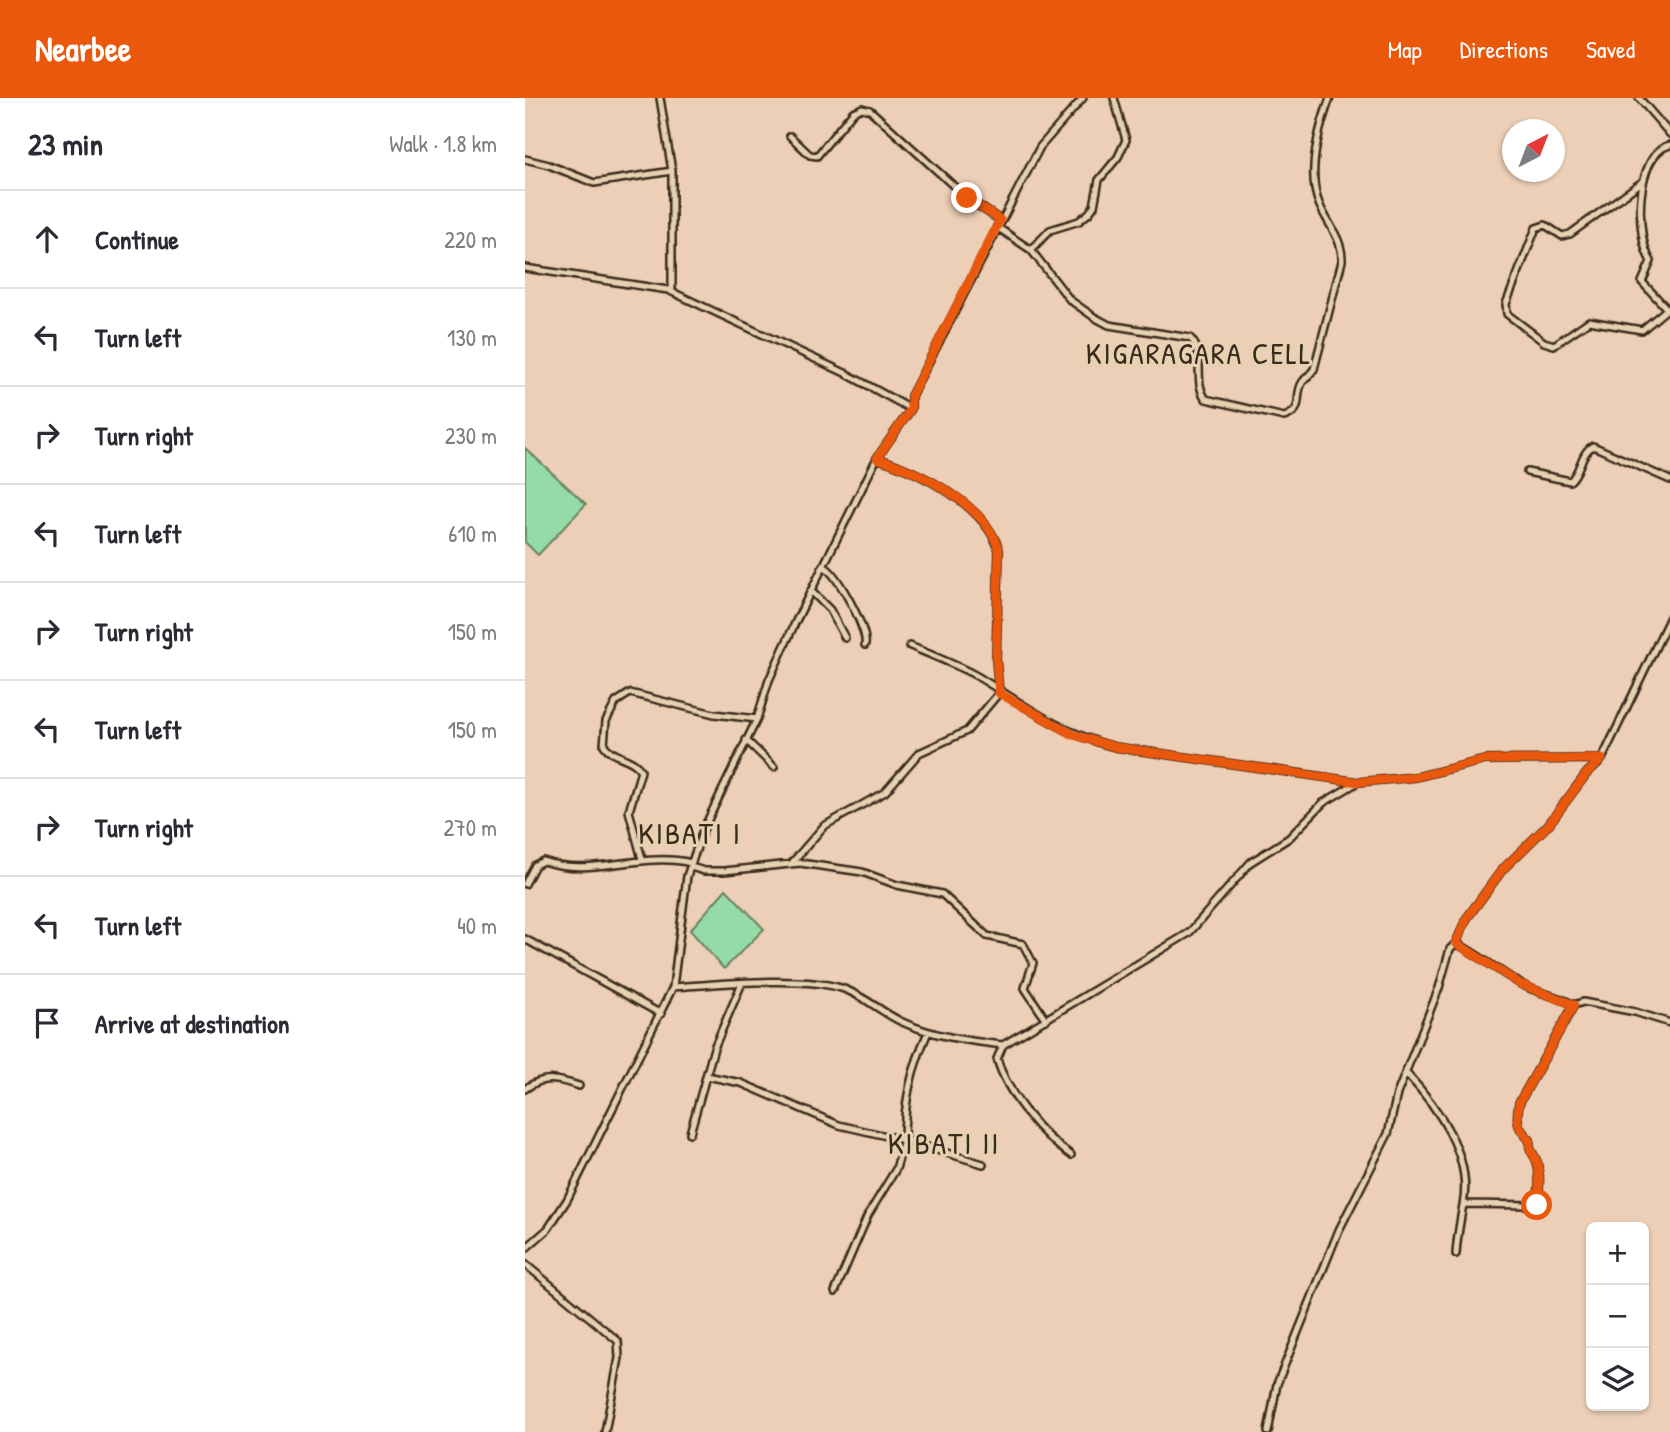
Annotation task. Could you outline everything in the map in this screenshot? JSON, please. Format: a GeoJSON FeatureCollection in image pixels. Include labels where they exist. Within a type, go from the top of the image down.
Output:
{"type":"FeatureCollection","features":[{"type":"Feature","properties":{"kind":"street"},"geometry":{"type":"LineString","coordinates":[[660,98],[671,171],[672,292]]}},
{"type":"Feature","properties":{"kind":"street"},"geometry":{"type":"LineString","coordinates":[[525,1249],[548,1229],[567,1200],[673,987],[684,896],[691,865],[716,799],[757,719],[769,680],[811,591],[877,458],[911,409],[911,396],[1040,147],[1083,98]]}},
{"type":"Feature","properties":{"kind":"street"},"geometry":{"type":"LineString","coordinates":[[1031,250],[1050,230],[1079,221],[1094,206],[1099,180],[1118,157],[1126,141],[1114,98]]}},
{"type":"Feature","properties":{"kind":"street"},"geometry":{"type":"LineString","coordinates":[[997,227],[1031,250],[1070,300],[1094,317],[1108,325],[1190,338],[1199,351],[1201,388],[1206,399],[1284,416],[1290,415],[1298,407],[1302,383],[1314,369],[1342,261],[1339,243],[1320,206],[1314,182],[1330,98]]}},
{"type":"Feature","properties":{"kind":"street"},"geometry":{"type":"LineString","coordinates":[[1639,98],[1670,134]]}},
{"type":"Feature","properties":{"kind":"street"},"geometry":{"type":"LineString","coordinates":[[790,136],[810,155],[817,156],[853,112],[862,108],[870,110],[967,198],[1000,220]]}},
{"type":"Feature","properties":{"kind":"street"},"geometry":{"type":"LineString","coordinates":[[1642,182],[1570,234],[1562,236],[1545,225],[1536,228],[1506,309],[1514,322],[1554,345],[1589,321],[1642,330],[1669,310],[1641,282],[1651,261],[1643,247],[1642,182],[1654,157],[1663,147],[1670,145]]}},
{"type":"Feature","properties":{"kind":"street"},"geometry":{"type":"LineString","coordinates":[[525,159],[549,165],[594,183],[671,171]]}},
{"type":"Feature","properties":{"kind":"street"},"geometry":{"type":"LineString","coordinates":[[525,268],[672,292],[734,324],[845,373],[911,409]]}},
{"type":"Feature","properties":{"kind":"street"},"geometry":{"type":"LineString","coordinates":[[1527,472],[1570,481],[1577,474],[1586,451],[1593,446],[1670,480]]}},
{"type":"Feature","properties":{"kind":"street"},"geometry":{"type":"LineString","coordinates":[[791,864],[824,827],[885,792],[910,760],[967,731],[999,693],[996,659],[999,550],[996,540],[983,522],[926,477],[877,458]]}},
{"type":"Feature","properties":{"kind":"street"},"geometry":{"type":"LineString","coordinates":[[825,567],[835,577],[866,634],[865,645]]}},
{"type":"Feature","properties":{"kind":"street"},"geometry":{"type":"LineString","coordinates":[[811,591],[825,602],[845,638]]}},
{"type":"Feature","properties":{"kind":"street"},"geometry":{"type":"LineString","coordinates":[[1269,1432],[1277,1384],[1339,1230],[1388,1134],[1406,1073],[1439,988],[1450,949],[1456,943],[1467,918],[1502,870],[1540,833],[1587,773],[1602,759],[1670,617]]}},
{"type":"Feature","properties":{"kind":"street"},"geometry":{"type":"LineString","coordinates":[[910,646],[973,674],[999,693],[1074,735],[1115,747],[1358,782],[1416,777],[1485,760],[1602,759]]}},
{"type":"Feature","properties":{"kind":"street"},"geometry":{"type":"LineString","coordinates":[[642,859],[628,811],[641,771],[633,762],[614,756],[604,745],[606,721],[616,702],[622,696],[638,693],[714,714],[757,719]]}},
{"type":"Feature","properties":{"kind":"street"},"geometry":{"type":"LineString","coordinates":[[746,740],[774,767]]}},
{"type":"Feature","properties":{"kind":"street"},"geometry":{"type":"LineString","coordinates":[[1070,1154],[1023,1108],[1002,1077],[997,1059],[1003,1045],[1197,926],[1251,862],[1290,838],[1323,803],[1358,782]]}},
{"type":"Feature","properties":{"kind":"street"},"geometry":{"type":"LineString","coordinates":[[525,884],[534,865],[543,861],[561,867],[583,868],[642,859],[671,858],[704,871],[791,864],[851,869],[897,885],[942,894],[987,936],[1023,944],[1033,963],[1025,988],[1046,1020]]}},
{"type":"Feature","properties":{"kind":"street"},"geometry":{"type":"LineString","coordinates":[[525,939],[661,1014]]}},
{"type":"Feature","properties":{"kind":"street"},"geometry":{"type":"LineString","coordinates":[[1456,943],[1520,984],[1574,1005],[1583,1002],[1635,1012],[1670,1024]]}},
{"type":"Feature","properties":{"kind":"street"},"geometry":{"type":"LineString","coordinates":[[673,987],[742,983],[824,985],[843,989],[902,1022],[928,1032],[1003,1045]]}},
{"type":"Feature","properties":{"kind":"street"},"geometry":{"type":"LineString","coordinates":[[690,1133],[708,1066],[742,983]]}},
{"type":"Feature","properties":{"kind":"street"},"geometry":{"type":"LineString","coordinates":[[1463,1204],[1537,1205],[1540,1190],[1537,1161],[1529,1149],[1530,1140],[1520,1132],[1517,1118],[1519,1103],[1574,1005]]}},
{"type":"Feature","properties":{"kind":"street"},"geometry":{"type":"LineString","coordinates":[[835,1293],[868,1215],[895,1169],[904,1140],[904,1104],[913,1065],[928,1032]]}},
{"type":"Feature","properties":{"kind":"street"},"geometry":{"type":"LineString","coordinates":[[708,1066],[716,1077]]}},
{"type":"Feature","properties":{"kind":"street"},"geometry":{"type":"LineString","coordinates":[[1406,1073],[1429,1098],[1446,1126],[1459,1161],[1463,1204],[1456,1254]]}},
{"type":"Feature","properties":{"kind":"street"},"geometry":{"type":"LineString","coordinates":[[707,1076],[754,1088],[839,1125],[904,1140],[983,1164]]}},
{"type":"Feature","properties":{"kind":"street"},"geometry":{"type":"LineString","coordinates":[[525,1089],[543,1079],[579,1086]]}},
{"type":"Feature","properties":{"kind":"street"},"geometry":{"type":"LineString","coordinates":[[525,1264],[618,1341],[619,1358],[605,1432]]}},
{"type":"Feature","properties":{"kind":"green space"},"geometry":{"type":"Polygon","coordinates":[[[525,448],[586,504],[538,555],[525,542],[525,448]]]}},
{"type":"Feature","properties":{"kind":"green space"},"geometry":{"type":"Polygon","coordinates":[[[726,889],[764,929],[724,969],[690,930],[726,889]]]}},
{"type":"Feature","properties":{"kind":"district","name":"KIGARAGARA CELL"},"geometry":{"type":"Point","coordinates":[1199,353]}},
{"type":"Feature","properties":{"kind":"district","name":"KIBATI I"},"geometry":{"type":"Point","coordinates":[690,833]}},
{"type":"Feature","properties":{"kind":"district","name":"KIBATI II"},"geometry":{"type":"Point","coordinates":[944,1143]}},
{"type":"Feature","properties":{"kind":"route"},"geometry":{"type":"LineString","coordinates":[[967,198],[1000,220],[911,396],[911,409],[877,458],[912,469],[926,477],[991,530],[999,550],[996,659],[999,693],[1074,735],[1115,747],[1358,782],[1416,777],[1485,760],[1602,759],[1587,773],[1548,825],[1502,870],[1467,918],[1456,943],[1489,961],[1520,984],[1562,997],[1574,1005],[1564,1028],[1535,1070],[1519,1103],[1517,1118],[1520,1132],[1530,1140],[1529,1149],[1537,1161],[1540,1190],[1537,1205]]}}]}
